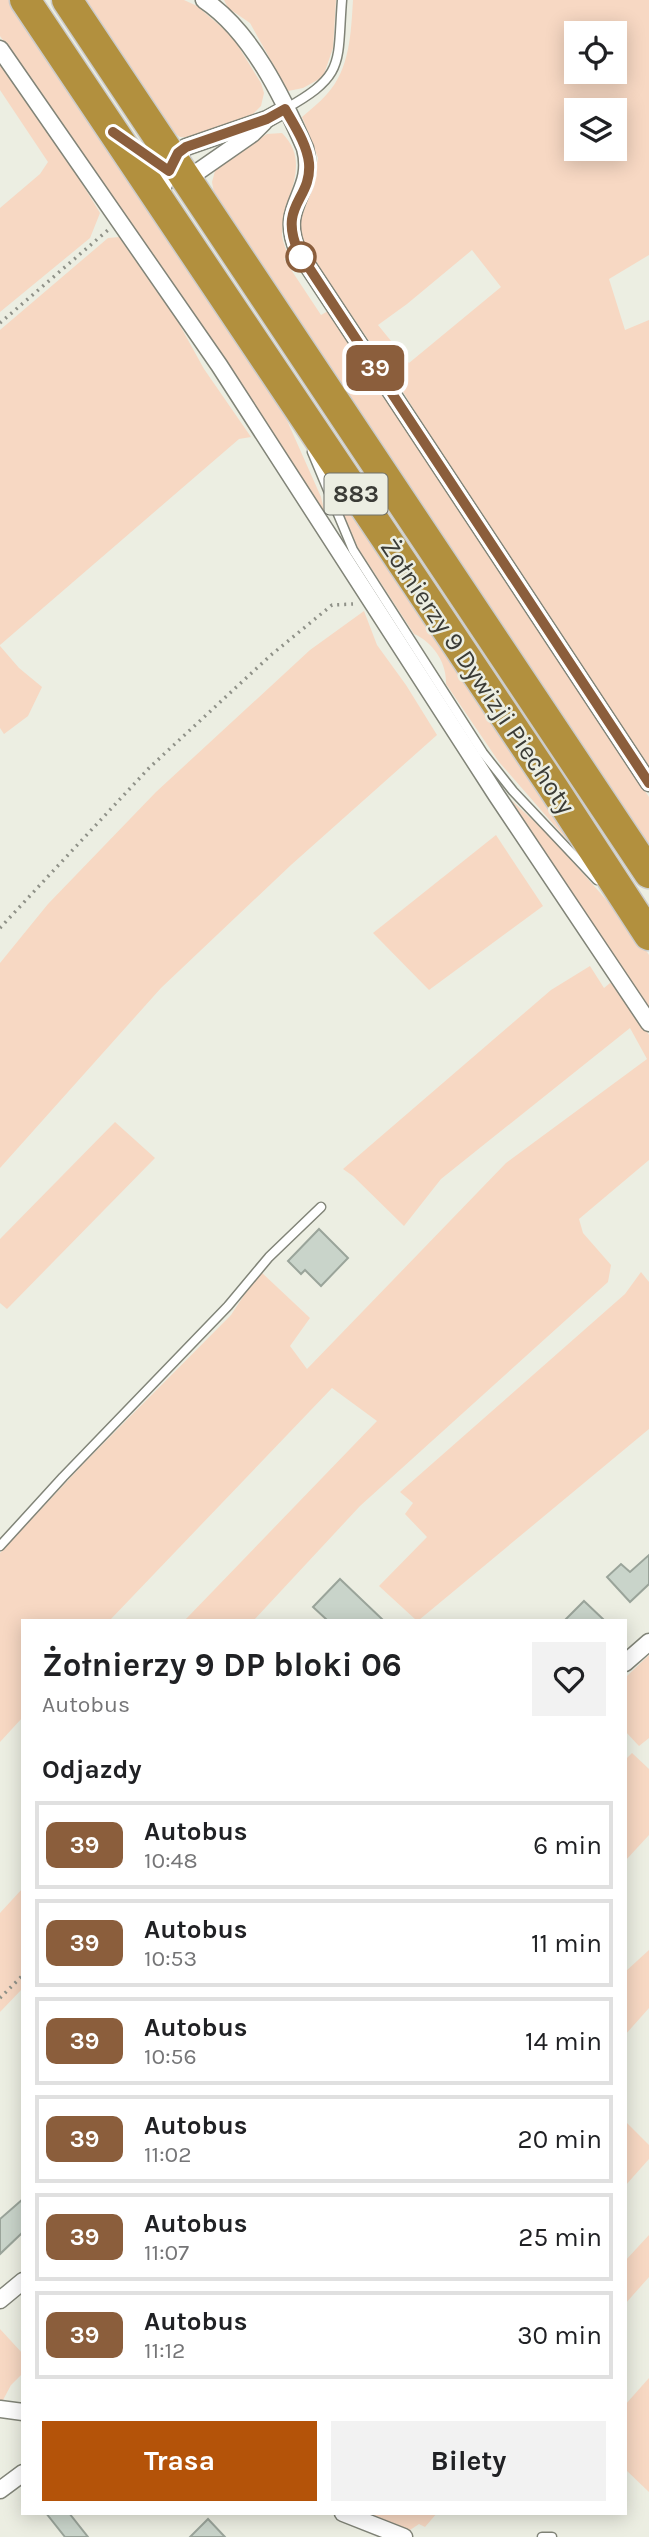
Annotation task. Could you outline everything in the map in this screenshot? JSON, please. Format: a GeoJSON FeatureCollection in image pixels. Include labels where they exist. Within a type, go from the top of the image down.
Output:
{"type":"FeatureCollection","features":[{"type":"Feature","properties":{"kind":"highway","name":"Żołnierzy 9 Dywizji Piechoty"},"geometry":{"type":"LineString","coordinates":[[24,0],[290,393],[649,937]]}},
{"type":"Feature","properties":{"kind":"highway","name":"Żołnierzy 9 Dywizji Piechoty"},"geometry":{"type":"LineString","coordinates":[[67,0],[177,170],[649,873]]}},
{"type":"Feature","properties":{"kind":"street"},"geometry":{"type":"LineString","coordinates":[[204,0],[229,19],[239,31],[264,69],[305,148],[309,163],[308,177],[291,216],[292,238],[298,251],[649,783]]}},
{"type":"Feature","properties":{"kind":"street"},"geometry":{"type":"LineString","coordinates":[[0,49],[219,365],[560,893],[649,1023]]}},
{"type":"Feature","properties":{"kind":"street"},"geometry":{"type":"LineString","coordinates":[[158,199],[177,170],[186,147],[267,119],[285,109]]}},
{"type":"Feature","properties":{"kind":"street"},"geometry":{"type":"LineString","coordinates":[[177,170],[251,134],[267,119]]}},
{"type":"Feature","properties":{"kind":"street"},"geometry":{"type":"LineString","coordinates":[[627,1661],[649,1642]]}},
{"type":"Feature","properties":{"kind":"street"},"geometry":{"type":"LineString","coordinates":[[0,2300],[21,2283]]}},
{"type":"Feature","properties":{"kind":"street"},"geometry":{"type":"LineString","coordinates":[[0,2409],[21,2412]]}},
{"type":"Feature","properties":{"kind":"street"},"geometry":{"type":"LineString","coordinates":[[0,2490],[21,2474]]}},
{"type":"Feature","properties":{"kind":"street"},"geometry":{"type":"LineString","coordinates":[[349,2515],[404,2537]]}},
{"type":"Feature","properties":{"kind":"lane"},"geometry":{"type":"LineString","coordinates":[[285,109],[314,93],[333,71],[338,55],[342,0]]}},
{"type":"Feature","properties":{"kind":"lane"},"geometry":{"type":"LineString","coordinates":[[113,132],[177,170]]}},
{"type":"Feature","properties":{"kind":"lane"},"geometry":{"type":"LineString","coordinates":[[290,393],[342,527],[373,586],[483,753],[513,791],[604,888]]}},
{"type":"Feature","properties":{"kind":"lane"},"geometry":{"type":"LineString","coordinates":[[612,896],[649,937]]}},
{"type":"Feature","properties":{"kind":"lane"},"geometry":{"type":"LineString","coordinates":[[0,1546],[228,1306],[269,1257],[321,1207]]}},
{"type":"Feature","properties":{"kind":"lane"},"geometry":{"type":"LineString","coordinates":[[542,2537],[552,2537]]}},
{"type":"Feature","properties":{"kind":"path"},"geometry":{"type":"LineString","coordinates":[[0,323],[120,219]]}},
{"type":"Feature","properties":{"kind":"path"},"geometry":{"type":"LineString","coordinates":[[0,928],[149,768],[271,655],[332,605],[374,605]]}},
{"type":"Feature","properties":{"kind":"path"},"geometry":{"type":"LineString","coordinates":[[0,1998],[21,1977]]}},
{"type":"Feature","properties":{"kind":"shaded area"},"geometry":{"type":"Polygon","coordinates":[[[0,0],[11,0],[277,398],[321,497],[327,523],[233,375],[0,36],[0,0]]]}},
{"type":"Feature","properties":{"kind":"shaded area"},"geometry":{"type":"Polygon","coordinates":[[[82,0],[184,0],[197,6],[232,36],[261,83],[264,93],[261,106],[253,114],[194,138],[180,137],[169,130],[82,0]]]}},
{"type":"Feature","properties":{"kind":"shaded area"},"geometry":{"type":"Polygon","coordinates":[[[224,0],[336,0],[333,48],[323,77],[303,88],[288,91],[250,23],[228,8],[224,0]]]}},
{"type":"Feature","properties":{"kind":"shaded area"},"geometry":{"type":"Polygon","coordinates":[[[353,0],[649,0],[649,255],[609,279],[625,330],[649,320],[649,773],[524,577],[456,478],[397,382],[303,244],[299,222],[301,207],[314,182],[318,158],[302,117],[335,84],[345,62],[353,0]],[[472,250],[378,325],[409,363],[501,287],[472,250]]]}},
{"type":"Feature","properties":{"kind":"shaded area"},"geometry":{"type":"Polygon","coordinates":[[[0,64],[71,165],[100,213],[90,238],[0,312],[0,208],[40,174],[48,162],[0,90],[0,64]]]}},
{"type":"Feature","properties":{"kind":"shaded area"},"geometry":{"type":"Polygon","coordinates":[[[282,133],[291,145],[296,169],[284,220],[282,237],[288,255],[284,259],[321,315],[328,311],[358,355],[649,797],[649,850],[215,198],[212,182],[215,171],[228,159],[267,134],[282,133]]]}},
{"type":"Feature","properties":{"kind":"shaded area"},"geometry":{"type":"Polygon","coordinates":[[[119,237],[177,320],[204,369],[251,437],[239,439],[0,645],[0,330],[108,238],[119,237]]]}},
{"type":"Feature","properties":{"kind":"shaded area"},"geometry":{"type":"Polygon","coordinates":[[[327,473],[558,818],[568,841],[499,762],[446,684],[444,668],[438,654],[427,642],[414,634],[356,545],[327,473]]]}},
{"type":"Feature","properties":{"kind":"shaded area"},"geometry":{"type":"Polygon","coordinates":[[[364,611],[377,645],[437,735],[291,865],[161,988],[0,1168],[0,963],[48,904],[156,792],[310,650],[364,611]]]}},
{"type":"Feature","properties":{"kind":"shaded area"},"geometry":{"type":"Polygon","coordinates":[[[0,646],[19,668],[42,687],[28,716],[4,734],[0,728],[0,646]]]}},
{"type":"Feature","properties":{"kind":"shaded area"},"geometry":{"type":"Polygon","coordinates":[[[511,800],[549,835],[631,928],[649,955],[649,1010],[515,812],[511,800]]]}},
{"type":"Feature","properties":{"kind":"shaded area"},"geometry":{"type":"Polygon","coordinates":[[[496,835],[543,906],[429,990],[373,933],[496,835]]]}},
{"type":"Feature","properties":{"kind":"shaded area"},"geometry":{"type":"Polygon","coordinates":[[[590,966],[604,988],[610,983],[616,985],[649,1035],[649,1160],[579,1219],[583,1233],[611,1265],[608,1282],[360,1506],[255,1619],[186,1619],[377,1421],[332,1388],[111,1619],[21,1619],[21,1719],[0,1742],[0,1553],[84,1463],[231,1315],[260,1271],[310,1318],[290,1346],[307,1369],[506,1163],[647,1059],[630,1028],[441,1179],[404,1226],[343,1169],[551,990],[590,966]]]}},
{"type":"Feature","properties":{"kind":"shaded area"},"geometry":{"type":"Polygon","coordinates":[[[115,1122],[155,1158],[7,1309],[0,1303],[0,1239],[115,1122]]]}},
{"type":"Feature","properties":{"kind":"shaded area"},"geometry":{"type":"Polygon","coordinates":[[[641,1272],[649,1282],[649,1429],[420,1619],[415,1619],[379,1586],[427,1537],[405,1514],[413,1503],[400,1492],[625,1294],[641,1272]]]}},
{"type":"Feature","properties":{"kind":"shaded area"},"geometry":{"type":"Polygon","coordinates":[[[649,1655],[649,1738],[639,1746],[627,1733],[627,1676],[649,1655]]]}},
{"type":"Feature","properties":{"kind":"shaded area"},"geometry":{"type":"Polygon","coordinates":[[[632,1753],[649,1769],[649,1835],[627,1859],[627,1758],[632,1753]]]}},
{"type":"Feature","properties":{"kind":"shaded area"},"geometry":{"type":"Polygon","coordinates":[[[21,1890],[21,1990],[0,2012],[0,1913],[21,1890]]]}},
{"type":"Feature","properties":{"kind":"shaded area"},"geometry":{"type":"Polygon","coordinates":[[[649,1950],[649,2008],[627,2033],[627,1970],[649,1950]]]}},
{"type":"Feature","properties":{"kind":"shaded area"},"geometry":{"type":"Polygon","coordinates":[[[627,2123],[649,2145],[649,2159],[627,2184],[627,2123]]]}},
{"type":"Feature","properties":{"kind":"shaded area"},"geometry":{"type":"Polygon","coordinates":[[[649,2235],[649,2277],[627,2302],[627,2259],[649,2235]]]}},
{"type":"Feature","properties":{"kind":"shaded area"},"geometry":{"type":"Polygon","coordinates":[[[0,2329],[21,2352],[21,2375],[11,2385],[3,2400],[0,2400],[0,2329]]]}},
{"type":"Feature","properties":{"kind":"shaded area"},"geometry":{"type":"Polygon","coordinates":[[[649,2378],[649,2492],[627,2471],[627,2403],[649,2378]]]}},
{"type":"Feature","properties":{"kind":"shaded area"},"geometry":{"type":"Polygon","coordinates":[[[373,2515],[435,2515],[425,2527],[419,2524],[410,2530],[373,2515]]]}},
{"type":"Feature","properties":{"kind":"building"},"geometry":{"type":"Polygon","coordinates":[[[319,1229],[348,1258],[321,1286],[305,1270],[301,1274],[288,1261],[319,1229]]]}},
{"type":"Feature","properties":{"kind":"building"},"geometry":{"type":"Polygon","coordinates":[[[649,1555],[649,1584],[630,1602],[607,1577],[621,1564],[630,1572],[649,1555]]]}},
{"type":"Feature","properties":{"kind":"building"},"geometry":{"type":"Polygon","coordinates":[[[340,1579],[382,1619],[326,1619],[313,1607],[340,1579]]]}},
{"type":"Feature","properties":{"kind":"building"},"geometry":{"type":"Polygon","coordinates":[[[584,1601],[603,1619],[566,1619],[584,1601]]]}},
{"type":"Feature","properties":{"kind":"building"},"geometry":{"type":"Polygon","coordinates":[[[21,2201],[21,2234],[0,2254],[0,2219],[21,2201]]]}},
{"type":"Feature","properties":{"kind":"building"},"geometry":{"type":"Polygon","coordinates":[[[48,2515],[71,2515],[88,2537],[65,2537],[48,2515]]]}},
{"type":"Feature","properties":{"kind":"building"},"geometry":{"type":"Polygon","coordinates":[[[208,2519],[225,2537],[190,2537],[208,2519]]]}},
{"type":"Feature","properties":{"kind":"bus line","name":"39"},"geometry":{"type":"LineString","coordinates":[[113,132],[169,171],[178,153],[186,147],[267,119],[285,109],[296,127],[309,163],[308,177],[291,216],[292,238],[298,251],[649,783]]}}]}
